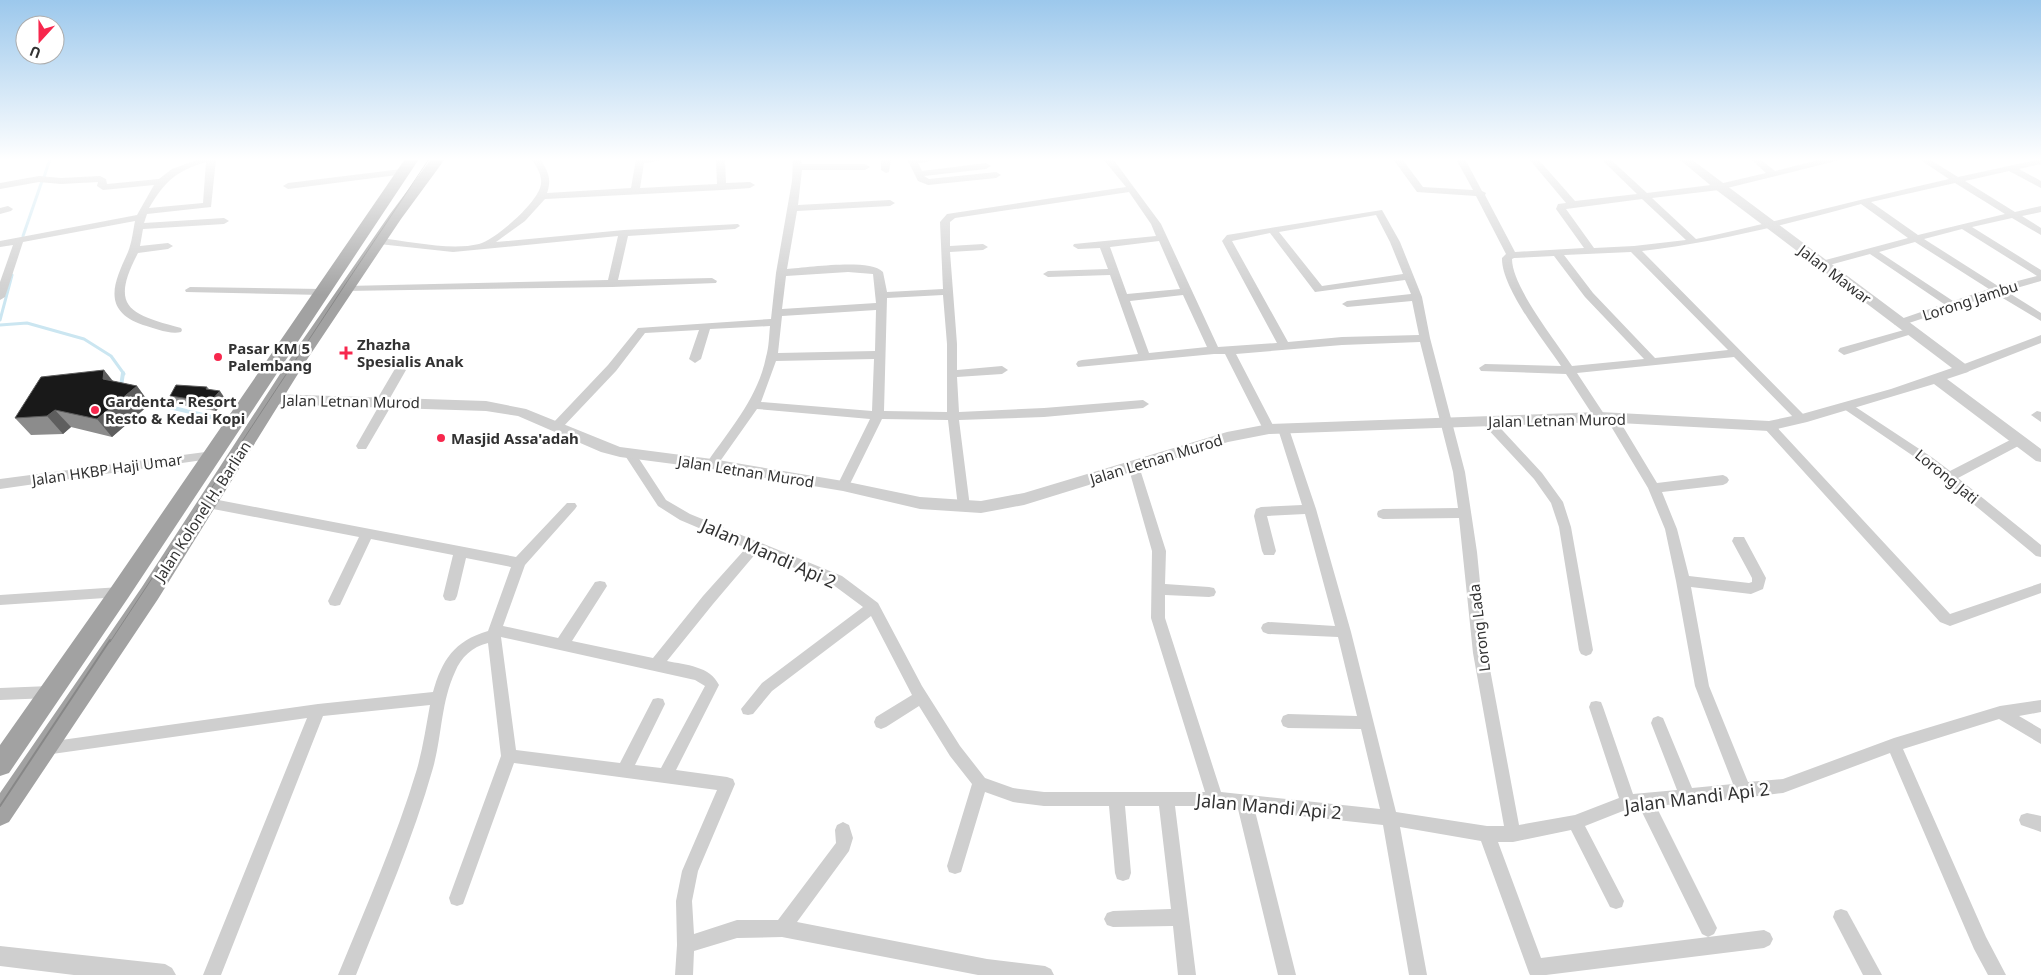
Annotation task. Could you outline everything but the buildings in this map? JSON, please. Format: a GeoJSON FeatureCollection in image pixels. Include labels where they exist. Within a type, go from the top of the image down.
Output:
{"type":"FeatureCollection","features":[{"type":"Feature","properties":{"kind":"highway"},"geometry":{"type":"LineString","coordinates":[[0,765],[213,455],[380,204]]}},
{"type":"Feature","properties":{"kind":"highway","name":"Jalan Kolonel H. Barlian"},"geometry":{"type":"LineString","coordinates":[[0,814],[150,593],[272,400],[404,204]]}},
{"type":"Feature","properties":{"kind":"highway"},"geometry":{"type":"LineString","coordinates":[[372,217],[395,217]]}},
{"type":"Feature","properties":{"kind":"street"},"geometry":{"type":"LineString","coordinates":[[148,204],[141,218],[134,250],[118,283],[118,293],[121,303],[127,311],[141,320],[176,330]]}},
{"type":"Feature","properties":{"kind":"street"},"geometry":{"type":"LineString","coordinates":[[0,244],[208,204]]}},
{"type":"Feature","properties":{"kind":"street"},"geometry":{"type":"LineString","coordinates":[[482,246],[510,229],[534,204]]}},
{"type":"Feature","properties":{"kind":"street"},"geometry":{"type":"LineString","coordinates":[[712,464],[754,404],[772,357],[781,273],[793,204]]}},
{"type":"Feature","properties":{"kind":"street"},"geometry":{"type":"LineString","coordinates":[[793,208],[861,204]]}},
{"type":"Feature","properties":{"kind":"street"},"geometry":{"type":"LineString","coordinates":[[964,506],[953,416],[952,344],[944,249],[945,222],[950,216],[1031,204]]}},
{"type":"Feature","properties":{"kind":"street"},"geometry":{"type":"LineString","coordinates":[[1142,204],[1163,238],[1214,350]]}},
{"type":"Feature","properties":{"kind":"street"},"geometry":{"type":"LineString","coordinates":[[1487,204],[1512,255]]}},
{"type":"Feature","properties":{"kind":"street"},"geometry":{"type":"LineString","coordinates":[[1569,204],[1561,206],[1560,208],[1591,251]]}},
{"type":"Feature","properties":{"kind":"street"},"geometry":{"type":"LineString","coordinates":[[1653,204],[1694,242]]}},
{"type":"Feature","properties":{"kind":"street","name":"Jalan Mawar"},"geometry":{"type":"LineString","coordinates":[[1742,204],[1963,369]]}},
{"type":"Feature","properties":{"kind":"street"},"geometry":{"type":"LineString","coordinates":[[1744,792],[1702,686],[1683,581],[1671,529],[1654,488],[1570,370],[1513,284],[1506,264],[1507,258],[1512,255],[1634,249],[1694,242],[1771,226],[1850,204]]}},
{"type":"Feature","properties":{"kind":"street"},"geometry":{"type":"LineString","coordinates":[[1868,204],[1915,238],[2041,318]]}},
{"type":"Feature","properties":{"kind":"street"},"geometry":{"type":"LineString","coordinates":[[1997,204],[2041,232]]}},
{"type":"Feature","properties":{"kind":"street"},"geometry":{"type":"LineString","coordinates":[[1822,264],[1915,238],[2041,209]]}},
{"type":"Feature","properties":{"kind":"street","name":"Lorong Lada"},"geometry":{"type":"LineString","coordinates":[[1273,230],[1377,211],[1394,242],[1417,298],[1425,338],[1459,472],[1480,653],[1513,834]]}},
{"type":"Feature","properties":{"kind":"street"},"geometry":{"type":"LineString","coordinates":[[141,218],[224,221]]}},
{"type":"Feature","properties":{"kind":"street"},"geometry":{"type":"LineString","coordinates":[[379,241],[453,249],[536,240],[734,226]]}},
{"type":"Feature","properties":{"kind":"street"},"geometry":{"type":"LineString","coordinates":[[1963,226],[2041,274]]}},
{"type":"Feature","properties":{"kind":"street"},"geometry":{"type":"LineString","coordinates":[[510,229],[536,240]]}},
{"type":"Feature","properties":{"kind":"street"},"geometry":{"type":"LineString","coordinates":[[1284,345],[1227,241],[1230,237],[1273,230],[1319,290],[1408,276]]}},
{"type":"Feature","properties":{"kind":"street"},"geometry":{"type":"LineString","coordinates":[[612,284],[624,233]]}},
{"type":"Feature","properties":{"kind":"street"},"geometry":{"type":"LineString","coordinates":[[1078,246],[1163,238]]}},
{"type":"Feature","properties":{"kind":"street"},"geometry":{"type":"LineString","coordinates":[[0,297],[3,278],[19,241]]}},
{"type":"Feature","properties":{"kind":"street"},"geometry":{"type":"LineString","coordinates":[[1104,245],[1145,358]]}},
{"type":"Feature","properties":{"kind":"street"},"geometry":{"type":"LineString","coordinates":[[134,250],[168,246]]}},
{"type":"Feature","properties":{"kind":"street"},"geometry":{"type":"LineString","coordinates":[[944,249],[983,247]]}},
{"type":"Feature","properties":{"kind":"street"},"geometry":{"type":"LineString","coordinates":[[1634,249],[1802,419]]}},
{"type":"Feature","properties":{"kind":"street"},"geometry":{"type":"LineString","coordinates":[[1870,250],[1953,306]]}},
{"type":"Feature","properties":{"kind":"street"},"geometry":{"type":"LineString","coordinates":[[1558,254],[1589,295],[1652,361]]}},
{"type":"Feature","properties":{"kind":"street"},"geometry":{"type":"LineString","coordinates":[[781,273],[874,269],[878,272],[881,301],[878,415],[843,486]]}},
{"type":"Feature","properties":{"kind":"street"},"geometry":{"type":"LineString","coordinates":[[1048,274],[1114,272]]}},
{"type":"Feature","properties":{"kind":"street","name":"Lorong Jambu"},"geometry":{"type":"LineString","coordinates":[[1899,323],[1997,290],[2041,278]]}},
{"type":"Feature","properties":{"kind":"street"},"geometry":{"type":"LineString","coordinates":[[346,289],[712,281]]}},
{"type":"Feature","properties":{"kind":"street"},"geometry":{"type":"LineString","coordinates":[[190,290],[323,292]]}},
{"type":"Feature","properties":{"kind":"street"},"geometry":{"type":"LineString","coordinates":[[1124,298],[1187,291]]}},
{"type":"Feature","properties":{"kind":"street"},"geometry":{"type":"LineString","coordinates":[[557,426],[612,368],[632,345],[641,331],[705,327],[776,318],[948,292]]}},
{"type":"Feature","properties":{"kind":"street"},"geometry":{"type":"LineString","coordinates":[[1347,304],[1417,298]]}},
{"type":"Feature","properties":{"kind":"street"},"geometry":{"type":"LineString","coordinates":[[695,359],[705,327]]}},
{"type":"Feature","properties":{"kind":"street"},"geometry":{"type":"LineString","coordinates":[[1844,351],[1911,332]]}},
{"type":"Feature","properties":{"kind":"street"},"geometry":{"type":"LineString","coordinates":[[1082,364],[1214,350],[1229,351],[1284,345],[1425,338]]}},
{"type":"Feature","properties":{"kind":"street","name":"Jalan Letnan Murod"},"geometry":{"type":"LineString","coordinates":[[272,400],[385,401],[486,406],[521,412],[606,448],[630,454],[712,464],[843,486],[920,503],[981,507],[1024,500],[1227,437],[1276,429],[1606,418],[1769,426],[1848,406],[2038,344]]}},
{"type":"Feature","properties":{"kind":"street"},"geometry":{"type":"LineString","coordinates":[[1229,351],[1276,429],[1310,509],[1344,632],[1390,818],[1418,975]]}},
{"type":"Feature","properties":{"kind":"street"},"geometry":{"type":"LineString","coordinates":[[1485,368],[1570,370],[1736,352]]}},
{"type":"Feature","properties":{"kind":"street"},"geometry":{"type":"LineString","coordinates":[[772,357],[879,355]]}},
{"type":"Feature","properties":{"kind":"street"},"geometry":{"type":"LineString","coordinates":[[362,446],[400,370]]}},
{"type":"Feature","properties":{"kind":"street"},"geometry":{"type":"LineString","coordinates":[[951,374],[1002,370]]}},
{"type":"Feature","properties":{"kind":"street"},"geometry":{"type":"LineString","coordinates":[[1936,378],[2039,452]]}},
{"type":"Feature","properties":{"kind":"street"},"geometry":{"type":"LineString","coordinates":[[754,404],[878,415],[953,416],[1052,414],[1144,404]]}},
{"type":"Feature","properties":{"kind":"street","name":"Lorong Jati"},"geometry":{"type":"LineString","coordinates":[[1848,406],[1907,444],[2041,552]]}},
{"type":"Feature","properties":{"kind":"street"},"geometry":{"type":"LineString","coordinates":[[1488,422],[1538,476],[1557,502],[1565,527],[1586,650]]}},
{"type":"Feature","properties":{"kind":"street"},"geometry":{"type":"LineString","coordinates":[[1769,426],[1945,618],[1950,620],[2041,588]]}},
{"type":"Feature","properties":{"kind":"street"},"geometry":{"type":"LineString","coordinates":[[1949,476],[2020,440]]}},
{"type":"Feature","properties":{"kind":"street","name":"Jalan Mandi Api 2"},"geometry":{"type":"LineString","coordinates":[[630,454],[666,507],[685,517],[837,580],[873,607],[922,698],[955,751],[980,783],[1013,795],[1044,799],[1215,799],[1390,818],[1487,834],[1513,834],[1575,822],[1628,802],[1744,792],[1784,786],[1894,745],[2000,712],[2041,706]]}},
{"type":"Feature","properties":{"kind":"street","name":"Jalan HKBP Haji Umar"},"geometry":{"type":"LineString","coordinates":[[0,484],[213,455]]}},
{"type":"Feature","properties":{"kind":"street"},"geometry":{"type":"LineString","coordinates":[[1134,466],[1159,551],[1158,618],[1215,799]]}},
{"type":"Feature","properties":{"kind":"street"},"geometry":{"type":"LineString","coordinates":[[1654,488],[1722,480]]}},
{"type":"Feature","properties":{"kind":"street"},"geometry":{"type":"LineString","coordinates":[[208,503],[519,563]]}},
{"type":"Feature","properties":{"kind":"street"},"geometry":{"type":"LineString","coordinates":[[458,898],[508,756],[494,633],[519,563],[571,506]]}},
{"type":"Feature","properties":{"kind":"street"},"geometry":{"type":"LineString","coordinates":[[1269,551],[1260,516],[1261,512],[1310,509]]}},
{"type":"Feature","properties":{"kind":"street"},"geometry":{"type":"LineString","coordinates":[[1384,514],[1465,513]]}},
{"type":"Feature","properties":{"kind":"street"},"geometry":{"type":"LineString","coordinates":[[335,601],[366,535]]}},
{"type":"Feature","properties":{"kind":"street"},"geometry":{"type":"LineString","coordinates":[[1683,581],[1751,589],[1758,586],[1759,578],[1739,541]]}},
{"type":"Feature","properties":{"kind":"street"},"geometry":{"type":"LineString","coordinates":[[656,665],[708,600],[756,545]]}},
{"type":"Feature","properties":{"kind":"street"},"geometry":{"type":"LineString","coordinates":[[450,596],[461,551]]}},
{"type":"Feature","properties":{"kind":"street"},"geometry":{"type":"LineString","coordinates":[[561,645],[600,586]]}},
{"type":"Feature","properties":{"kind":"street"},"geometry":{"type":"LineString","coordinates":[[1158,589],[1210,592]]}},
{"type":"Feature","properties":{"kind":"street"},"geometry":{"type":"LineString","coordinates":[[0,600],[120,592]]}},
{"type":"Feature","properties":{"kind":"street"},"geometry":{"type":"LineString","coordinates":[[748,709],[767,687],[873,607]]}},
{"type":"Feature","properties":{"kind":"street"},"geometry":{"type":"LineString","coordinates":[[1268,628],[1344,632]]}},
{"type":"Feature","properties":{"kind":"street"},"geometry":{"type":"LineString","coordinates":[[347,975],[412,811],[428,759],[440,698],[450,666],[458,654],[470,643],[494,633],[698,674],[708,679],[712,685],[665,776]]}},
{"type":"Feature","properties":{"kind":"street"},"geometry":{"type":"LineString","coordinates":[[0,694],[50,692]]}},
{"type":"Feature","properties":{"kind":"street"},"geometry":{"type":"LineString","coordinates":[[45,748],[318,710],[440,698]]}},
{"type":"Feature","properties":{"kind":"street"},"geometry":{"type":"LineString","coordinates":[[881,722],[922,698]]}},
{"type":"Feature","properties":{"kind":"street"},"geometry":{"type":"LineString","coordinates":[[624,771],[658,704]]}},
{"type":"Feature","properties":{"kind":"street"},"geometry":{"type":"LineString","coordinates":[[1596,707],[1628,802]]}},
{"type":"Feature","properties":{"kind":"street"},"geometry":{"type":"LineString","coordinates":[[212,975],[318,710]]}},
{"type":"Feature","properties":{"kind":"street"},"geometry":{"type":"LineString","coordinates":[[2000,712],[2041,737]]}},
{"type":"Feature","properties":{"kind":"street"},"geometry":{"type":"LineString","coordinates":[[1288,721],[1366,723]]}},
{"type":"Feature","properties":{"kind":"street"},"geometry":{"type":"LineString","coordinates":[[1658,723],[1688,797]]}},
{"type":"Feature","properties":{"kind":"street"},"geometry":{"type":"LineString","coordinates":[[1894,745],[1980,942],[1997,975]]}},
{"type":"Feature","properties":{"kind":"street"},"geometry":{"type":"LineString","coordinates":[[508,756],[727,784],[690,871],[684,901],[686,945],[684,975]]}},
{"type":"Feature","properties":{"kind":"street"},"geometry":{"type":"LineString","coordinates":[[955,866],[966,837],[970,814],[980,783]]}},
{"type":"Feature","properties":{"kind":"street"},"geometry":{"type":"LineString","coordinates":[[1116,800],[1123,873]]}},
{"type":"Feature","properties":{"kind":"street"},"geometry":{"type":"LineString","coordinates":[[1166,800],[1187,975]]}},
{"type":"Feature","properties":{"kind":"street"},"geometry":{"type":"LineString","coordinates":[[1646,801],[1708,928]]}},
{"type":"Feature","properties":{"kind":"street"},"geometry":{"type":"LineString","coordinates":[[1245,803],[1287,975]]}},
{"type":"Feature","properties":{"kind":"street"},"geometry":{"type":"LineString","coordinates":[[1575,822],[1616,901]]}},
{"type":"Feature","properties":{"kind":"street"},"geometry":{"type":"LineString","coordinates":[[782,928],[843,846],[845,838],[843,830]]}},
{"type":"Feature","properties":{"kind":"street"},"geometry":{"type":"LineString","coordinates":[[1487,834],[1537,971],[1764,939]]}},
{"type":"Feature","properties":{"kind":"street"},"geometry":{"type":"LineString","coordinates":[[1113,919],[1180,917]]}},
{"type":"Feature","properties":{"kind":"street"},"geometry":{"type":"LineString","coordinates":[[1841,917],[1874,975]]}},
{"type":"Feature","properties":{"kind":"street"},"geometry":{"type":"LineString","coordinates":[[686,945],[737,929],[782,928],[987,968],[1045,975]]}},
{"type":"Feature","properties":{"kind":"street"},"geometry":{"type":"LineString","coordinates":[[0,956],[165,975]]}},
{"type":"Feature","properties":{"kind":"waterway"},"geometry":{"type":"LineString","coordinates":[[23,236],[34,204]]}},
{"type":"Feature","properties":{"kind":"waterway"},"geometry":{"type":"LineString","coordinates":[[0,320],[12,275]]}},
{"type":"Feature","properties":{"kind":"waterway"},"geometry":{"type":"LineString","coordinates":[[0,325],[27,323],[84,339],[111,356],[124,374]]}},
{"type":"Feature","properties":{"kind":"waterway"},"geometry":{"type":"LineString","coordinates":[[121,386],[123,373]]}},
{"type":"Feature","properties":{"kind":"waterway"},"geometry":{"type":"LineString","coordinates":[[144,401],[220,419]]}},
{"type":"Feature","properties":{"kind":"tram line"},"geometry":{"type":"LineString","coordinates":[[110,642],[399,204]]}},
{"type":"Feature","properties":{"kind":"tram line"},"geometry":{"type":"LineString","coordinates":[[0,806],[110,640]]}},
{"type":"Feature","properties":{"kind":"place","name":"Zhazha Spesialis Anak"},"geometry":{"type":"Point","coordinates":[346,353]}},
{"type":"Feature","properties":{"kind":"place","name":"Pasar KM 5 Palembang"},"geometry":{"type":"Point","coordinates":[218,357]}},
{"type":"Feature","properties":{"kind":"place","name":"Gardenta - Resort Resto & Kedai Kopi"},"geometry":{"type":"Point","coordinates":[95,410]}},
{"type":"Feature","properties":{"kind":"place","name":"Masjid Assa'adah"},"geometry":{"type":"Point","coordinates":[441,438]}}]}
